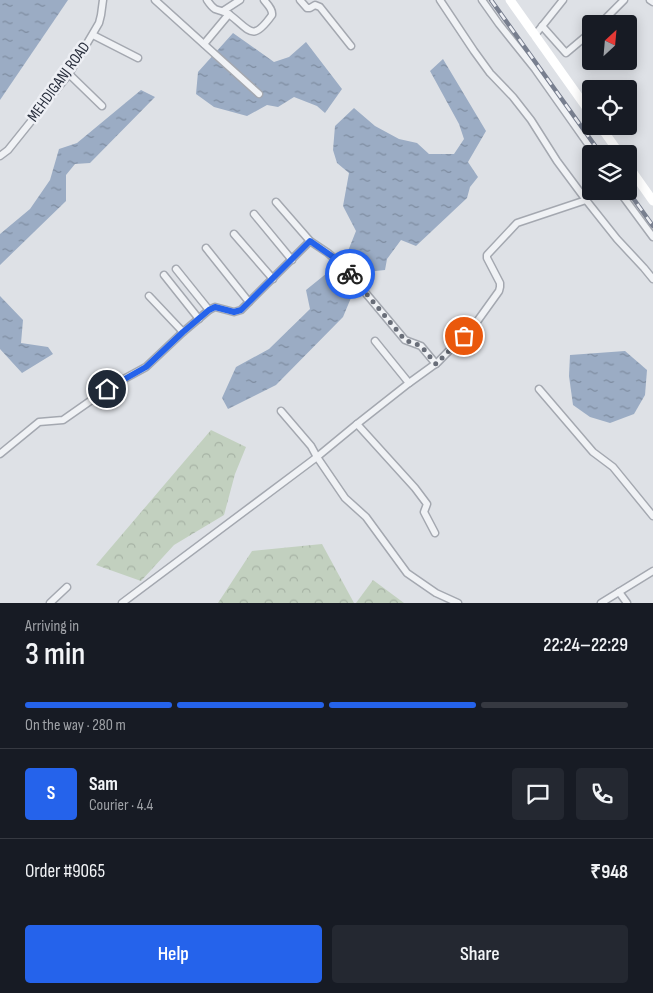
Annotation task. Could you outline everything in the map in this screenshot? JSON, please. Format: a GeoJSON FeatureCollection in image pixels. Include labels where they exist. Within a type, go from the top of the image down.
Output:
{"type":"FeatureCollection","features":[{"type":"Feature","properties":{"kind":"main road"},"geometry":{"type":"LineString","coordinates":[[510,0],[582,101]]}},
{"type":"Feature","properties":{"kind":"main road"},"geometry":{"type":"LineString","coordinates":[[637,178],[653,201]]}},
{"type":"Feature","properties":{"kind":"street","name":"MEHDIGANJ ROAD"},"geometry":{"type":"LineString","coordinates":[[0,156],[8,150],[69,74],[99,23],[102,15],[103,0]]}},
{"type":"Feature","properties":{"kind":"street"},"geometry":{"type":"LineString","coordinates":[[155,0],[259,94]]}},
{"type":"Feature","properties":{"kind":"street"},"geometry":{"type":"LineString","coordinates":[[207,0],[216,10],[226,13],[250,32],[261,28],[272,15],[273,12],[264,0]]}},
{"type":"Feature","properties":{"kind":"street"},"geometry":{"type":"LineString","coordinates":[[204,44],[226,13],[240,0]]}},
{"type":"Feature","properties":{"kind":"street"},"geometry":{"type":"LineString","coordinates":[[300,0],[307,8],[315,5],[320,7],[351,46]]}},
{"type":"Feature","properties":{"kind":"street"},"geometry":{"type":"LineString","coordinates":[[440,0],[474,51],[531,120],[557,161],[582,195]]}},
{"type":"Feature","properties":{"kind":"street"},"geometry":{"type":"LineString","coordinates":[[482,0],[535,69],[588,145]]}},
{"type":"Feature","properties":{"kind":"street"},"geometry":{"type":"LineString","coordinates":[[535,35],[563,0]]}},
{"type":"Feature","properties":{"kind":"street"},"geometry":{"type":"LineString","coordinates":[[609,15],[624,0]]}},
{"type":"Feature","properties":{"kind":"street"},"geometry":{"type":"LineString","coordinates":[[542,26],[566,53],[582,40]]}},
{"type":"Feature","properties":{"kind":"street"},"geometry":{"type":"LineString","coordinates":[[93,35],[138,58]]}},
{"type":"Feature","properties":{"kind":"street"},"geometry":{"type":"LineString","coordinates":[[546,51],[555,41]]}},
{"type":"Feature","properties":{"kind":"street"},"geometry":{"type":"LineString","coordinates":[[69,74],[102,106]]}},
{"type":"Feature","properties":{"kind":"street"},"geometry":{"type":"LineString","coordinates":[[122,603],[317,457],[409,383],[436,364],[476,323],[499,291],[500,283],[487,258],[488,254],[517,223],[586,200],[617,239],[653,279]]}},
{"type":"Feature","properties":{"kind":"street"},"geometry":{"type":"LineString","coordinates":[[626,200],[653,237]]}},
{"type":"Feature","properties":{"kind":"street"},"geometry":{"type":"LineString","coordinates":[[276,202],[310,241],[336,259],[405,340],[421,346],[436,364]]}},
{"type":"Feature","properties":{"kind":"street"},"geometry":{"type":"LineString","coordinates":[[254,214],[292,260]]}},
{"type":"Feature","properties":{"kind":"street"},"geometry":{"type":"LineString","coordinates":[[234,234],[273,279]]}},
{"type":"Feature","properties":{"kind":"street"},"geometry":{"type":"LineString","coordinates":[[0,454],[39,422],[63,420],[113,385],[146,367],[209,310],[215,307],[234,312],[241,310],[310,241]]}},
{"type":"Feature","properties":{"kind":"street"},"geometry":{"type":"LineString","coordinates":[[206,248],[249,302]]}},
{"type":"Feature","properties":{"kind":"street"},"geometry":{"type":"LineString","coordinates":[[176,269],[209,310]]}},
{"type":"Feature","properties":{"kind":"street"},"geometry":{"type":"LineString","coordinates":[[164,276],[199,319]]}},
{"type":"Feature","properties":{"kind":"street"},"geometry":{"type":"LineString","coordinates":[[149,296],[183,332]]}},
{"type":"Feature","properties":{"kind":"street"},"geometry":{"type":"LineString","coordinates":[[375,341],[409,383]]}},
{"type":"Feature","properties":{"kind":"street"},"geometry":{"type":"LineString","coordinates":[[539,389],[592,452],[613,467],[653,516]]}},
{"type":"Feature","properties":{"kind":"street"},"geometry":{"type":"LineString","coordinates":[[282,411],[311,446],[345,498],[366,516],[407,573],[436,593],[458,603]]}},
{"type":"Feature","properties":{"kind":"street"},"geometry":{"type":"LineString","coordinates":[[357,424],[415,488],[427,504],[428,506],[424,512],[435,533]]}},
{"type":"Feature","properties":{"kind":"street"},"geometry":{"type":"LineString","coordinates":[[601,603],[653,571]]}},
{"type":"Feature","properties":{"kind":"street"},"geometry":{"type":"LineString","coordinates":[[50,603],[67,587]]}},
{"type":"Feature","properties":{"kind":"street"},"geometry":{"type":"LineString","coordinates":[[619,592],[627,603]]}},
{"type":"Feature","properties":{"kind":"green space"},"geometry":{"type":"Polygon","coordinates":[[[211,430],[246,447],[235,474],[224,515],[174,545],[141,581],[96,565],[211,430]]]}},
{"type":"Feature","properties":{"kind":"green space"},"geometry":{"type":"Polygon","coordinates":[[[322,544],[354,603],[218,603],[252,551],[322,544]]]}},
{"type":"Feature","properties":{"kind":"green space"},"geometry":{"type":"Polygon","coordinates":[[[373,580],[404,603],[356,603],[373,580]]]}},
{"type":"Feature","properties":{"kind":"water"},"geometry":{"type":"Polygon","coordinates":[[[0,0],[68,0],[0,100],[0,0]]]}},
{"type":"Feature","properties":{"kind":"water"},"geometry":{"type":"Polygon","coordinates":[[[233,33],[274,62],[289,57],[306,42],[342,89],[325,113],[317,106],[294,97],[278,107],[267,105],[247,116],[214,107],[196,94],[198,72],[233,33]]]}},
{"type":"Feature","properties":{"kind":"water"},"geometry":{"type":"Polygon","coordinates":[[[443,59],[486,131],[468,162],[478,177],[470,187],[467,198],[416,246],[401,240],[387,259],[385,270],[366,272],[348,251],[356,231],[343,206],[349,173],[337,163],[333,150],[335,126],[354,108],[375,126],[399,139],[417,143],[429,154],[454,154],[464,139],[459,124],[430,71],[443,59]]]}},
{"type":"Feature","properties":{"kind":"water"},"geometry":{"type":"Polygon","coordinates":[[[141,90],[155,97],[90,163],[75,164],[66,175],[66,201],[0,265],[0,234],[30,209],[50,180],[59,149],[77,143],[141,90]]]}},
{"type":"Feature","properties":{"kind":"water"},"geometry":{"type":"Polygon","coordinates":[[[327,273],[343,276],[353,293],[343,317],[276,385],[228,409],[222,398],[236,367],[269,349],[310,309],[306,290],[327,273]]]}},
{"type":"Feature","properties":{"kind":"water"},"geometry":{"type":"Polygon","coordinates":[[[0,296],[23,320],[21,343],[48,347],[53,354],[22,373],[0,349],[0,296]]]}},
{"type":"Feature","properties":{"kind":"water"},"geometry":{"type":"Polygon","coordinates":[[[625,351],[647,370],[645,395],[634,414],[610,423],[590,417],[573,405],[569,376],[570,355],[625,351]]]}},
{"type":"Feature","properties":{"kind":"railway"},"geometry":{"type":"LineString","coordinates":[[491,0],[595,145]]}},
{"type":"Feature","properties":{"kind":"railway"},"geometry":{"type":"LineString","coordinates":[[634,200],[653,226]]}},
{"type":"Feature","properties":{"kind":"way so far"},"geometry":{"type":"LineString","coordinates":[[350,274],[405,340],[421,346],[436,364],[464,336]]}},
{"type":"Feature","properties":{"kind":"route"},"geometry":{"type":"LineString","coordinates":[[107,389],[146,367],[209,310],[218,307],[234,312],[241,310],[310,241],[336,259],[350,274]]}}]}
